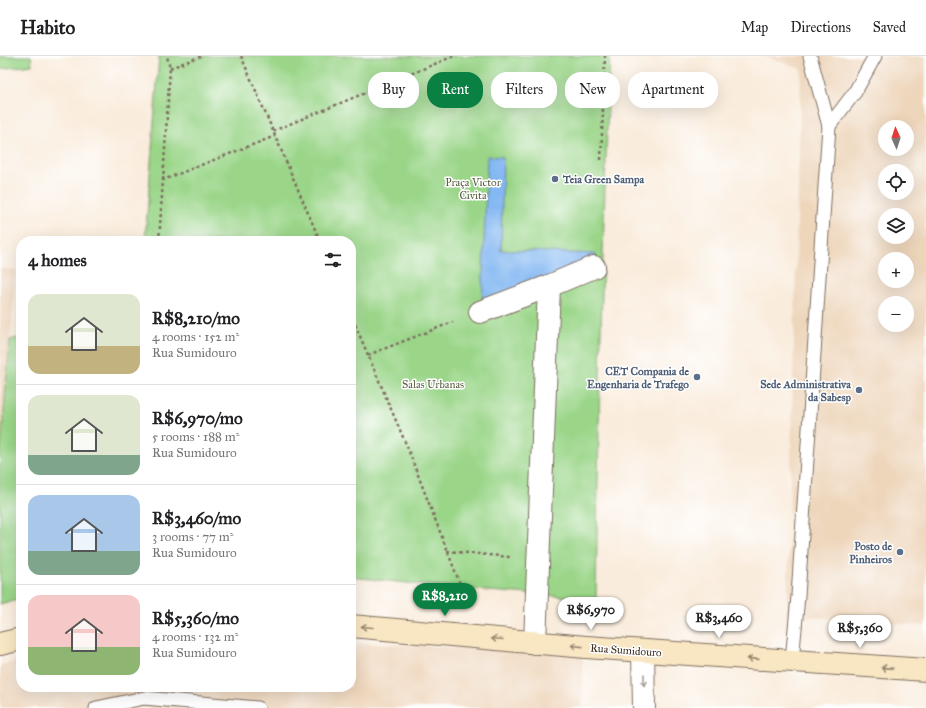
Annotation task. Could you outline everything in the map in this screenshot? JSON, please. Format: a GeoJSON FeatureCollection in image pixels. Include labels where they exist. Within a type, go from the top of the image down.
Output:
{"type":"FeatureCollection","features":[{"type":"Feature","properties":{"kind":"main road","name":"Rua Sumidouro"},"geometry":{"type":"LineString","coordinates":[[356,626],[535,643],[926,670]]}},
{"type":"Feature","properties":{"kind":"main road"},"geometry":{"type":"LineString","coordinates":[[0,644],[16,640]]}},
{"type":"Feature","properties":{"kind":"street"},"geometry":{"type":"LineString","coordinates":[[480,312],[594,268]]}},
{"type":"Feature","properties":{"kind":"street"},"geometry":{"type":"LineString","coordinates":[[535,643],[549,286]]}},
{"type":"Feature","properties":{"kind":"street"},"geometry":{"type":"LineString","coordinates":[[643,651],[644,708]]}},
{"type":"Feature","properties":{"kind":"lane"},"geometry":{"type":"LineString","coordinates":[[792,661],[798,596],[830,126],[810,56]]}},
{"type":"Feature","properties":{"kind":"lane"},"geometry":{"type":"LineString","coordinates":[[830,126],[855,92],[875,56]]}},
{"type":"Feature","properties":{"kind":"lane"},"geometry":{"type":"LineString","coordinates":[[96,708],[144,698],[258,708]]}},
{"type":"Feature","properties":{"kind":"path"},"geometry":{"type":"LineString","coordinates":[[159,236],[170,68],[167,56]]}},
{"type":"Feature","properties":{"kind":"path"},"geometry":{"type":"LineString","coordinates":[[170,68],[202,56]]}},
{"type":"Feature","properties":{"kind":"path"},"geometry":{"type":"LineString","coordinates":[[241,56],[318,236]]}},
{"type":"Feature","properties":{"kind":"path"},"geometry":{"type":"LineString","coordinates":[[273,131],[454,56]]}},
{"type":"Feature","properties":{"kind":"path"},"geometry":{"type":"LineString","coordinates":[[601,160],[605,56]]}},
{"type":"Feature","properties":{"kind":"path"},"geometry":{"type":"LineString","coordinates":[[162,180],[275,136]]}},
{"type":"Feature","properties":{"kind":"path"},"geometry":{"type":"LineString","coordinates":[[368,354],[480,312]]}},
{"type":"Feature","properties":{"kind":"path"},"geometry":{"type":"LineString","coordinates":[[356,330],[368,354],[408,449],[462,589],[472,637]]}},
{"type":"Feature","properties":{"kind":"path"},"geometry":{"type":"LineString","coordinates":[[447,551],[539,560]]}},
{"type":"Feature","properties":{"kind":"shaded area","name":"Sede Administrativa da Sabesp"},"geometry":{"type":"Polygon","coordinates":[[[764,56],[926,56],[926,626],[787,615],[801,69],[764,56]]]}},
{"type":"Feature","properties":{"kind":"shaded area"},"geometry":{"type":"Polygon","coordinates":[[[0,269],[16,270],[0,458],[0,269]]]}},
{"type":"Feature","properties":{"kind":"shaded area"},"geometry":{"type":"Polygon","coordinates":[[[356,643],[583,652],[582,708],[0,708],[0,665],[16,662],[16,692],[356,692],[356,643]]]}},
{"type":"Feature","properties":{"kind":"green space"},"geometry":{"type":"Polygon","coordinates":[[[0,56],[31,56],[32,65],[0,69],[0,56]]]}},
{"type":"Feature","properties":{"kind":"green space","name":"Praça Victor Civita"},"geometry":{"type":"Polygon","coordinates":[[[159,56],[610,56],[609,72],[565,72],[565,108],[608,108],[596,599],[462,589],[356,578],[356,236],[145,236],[159,56]]]}},
{"type":"Feature","properties":{"kind":"green space"},"geometry":{"type":"Polygon","coordinates":[[[16,338],[16,599],[0,604],[0,459],[10,340],[16,338]]]}},
{"type":"Feature","properties":{"kind":"water"},"geometry":{"type":"Polygon","coordinates":[[[487,156],[503,157],[501,250],[596,254],[596,264],[482,307],[487,156]]]}},
{"type":"Feature","properties":{"kind":"place","name":"Teia Green Sampa"},"geometry":{"type":"Point","coordinates":[555,179]}},
{"type":"Feature","properties":{"kind":"place","name":"CET Compania de Engenharia de Trafego"},"geometry":{"type":"Point","coordinates":[697,377]}},
{"type":"Feature","properties":{"kind":"place","name":"Sede Administrativa da Sabesp"},"geometry":{"type":"Point","coordinates":[859,390]}},
{"type":"Feature","properties":{"kind":"place","name":"Posto de Pinheiros"},"geometry":{"type":"Point","coordinates":[900,552]}},
{"type":"Feature","properties":{"kind":"park label","name":"Salas Urbanas"},"geometry":{"type":"Point","coordinates":[433,384]}}]}
